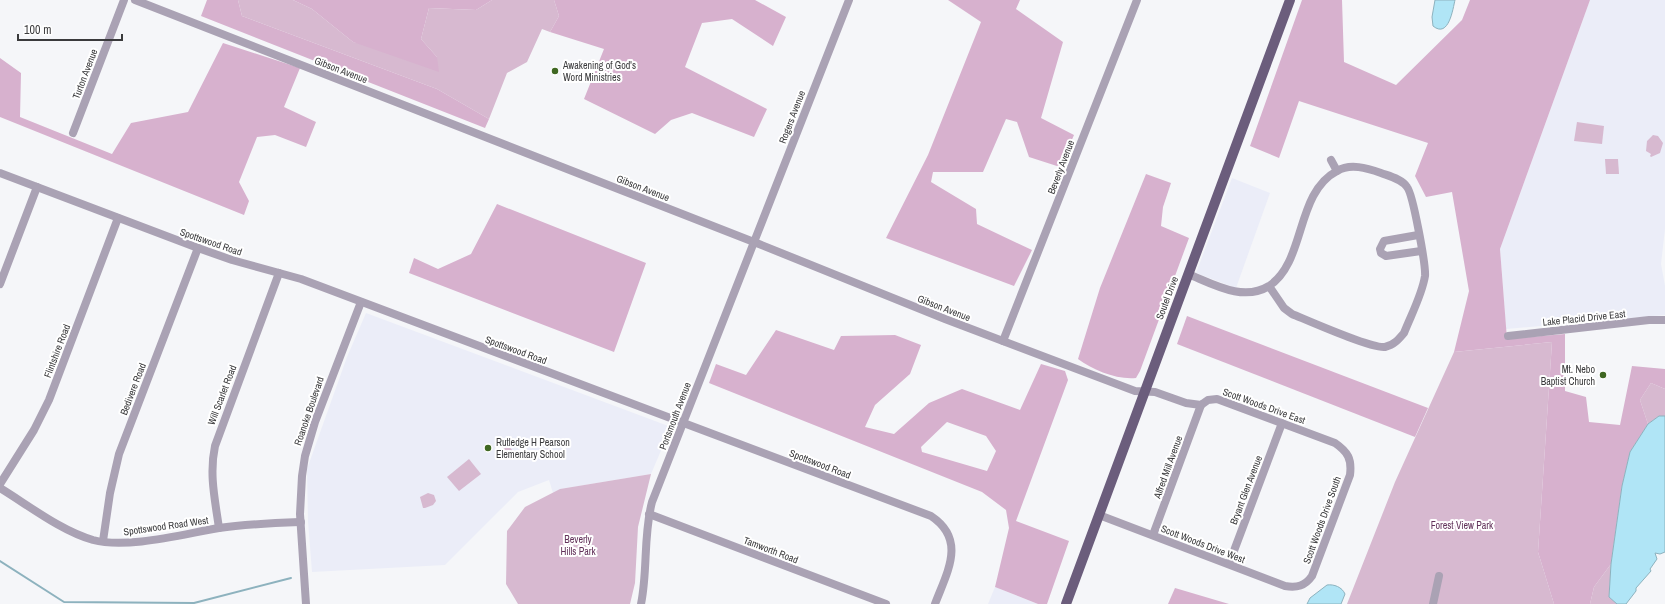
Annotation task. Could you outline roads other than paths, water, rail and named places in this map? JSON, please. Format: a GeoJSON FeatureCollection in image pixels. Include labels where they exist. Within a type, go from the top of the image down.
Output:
{"type":"FeatureCollection","features":[{"type":"Feature","properties":{"kind":"main road","name":"Soutel Drive"},"geometry":{"type":"LineString","coordinates":[[1066,604],[1290,0]]}},
{"type":"Feature","properties":{"kind":"street","name":"Turton Avenue"},"geometry":{"type":"LineString","coordinates":[[73,133],[124,0]]}},
{"type":"Feature","properties":{"kind":"street","name":"Gibson Avenue"},"geometry":{"type":"LineString","coordinates":[[135,0],[1003,341],[1135,391],[1144,391]]}},
{"type":"Feature","properties":{"kind":"street","name":"Rogers Avenue"},"geometry":{"type":"LineString","coordinates":[[754,242],[849,0]]}},
{"type":"Feature","properties":{"kind":"street","name":"Beverly Avenue"},"geometry":{"type":"LineString","coordinates":[[1003,341],[1137,0]]}},
{"type":"Feature","properties":{"kind":"street"},"geometry":{"type":"LineString","coordinates":[[1331,160],[1337,171]]}},
{"type":"Feature","properties":{"kind":"street"},"geometry":{"type":"LineString","coordinates":[[1188,274],[1233,291],[1243,293],[1261,290],[1269,286],[1278,278],[1287,265],[1313,195],[1328,176],[1337,171],[1351,167],[1360,167],[1381,173],[1406,186],[1413,199],[1425,274],[1424,282],[1404,333],[1392,345],[1376,346],[1292,314],[1284,308],[1269,286]]}},
{"type":"Feature","properties":{"kind":"street","name":"Spottswood Road"},"geometry":{"type":"LineString","coordinates":[[0,173],[198,248],[232,260],[279,273],[361,302],[931,516],[940,522],[950,536],[952,552],[951,561],[935,604]]}},
{"type":"Feature","properties":{"kind":"street"},"geometry":{"type":"LineString","coordinates":[[0,284],[37,187]]}},
{"type":"Feature","properties":{"kind":"street","name":"Flintshire Road"},"geometry":{"type":"LineString","coordinates":[[0,484],[34,430],[49,400],[118,218]]}},
{"type":"Feature","properties":{"kind":"street"},"geometry":{"type":"LineString","coordinates":[[1418,235],[1384,241],[1380,249],[1381,253],[1386,256],[1421,251]]}},
{"type":"Feature","properties":{"kind":"street","name":"Portsmouth Avenue"},"geometry":{"type":"LineString","coordinates":[[641,604],[644,581],[646,532],[649,514],[754,242]]}},
{"type":"Feature","properties":{"kind":"street","name":"Bedivere Road"},"geometry":{"type":"LineString","coordinates":[[103,542],[110,493],[119,454],[198,248]]}},
{"type":"Feature","properties":{"kind":"street","name":"Will Scarlet Road"},"geometry":{"type":"LineString","coordinates":[[219,528],[212,474],[214,446],[279,273]]}},
{"type":"Feature","properties":{"kind":"street","name":"Roanoke Boulevard"},"geometry":{"type":"LineString","coordinates":[[306,604],[301,522],[302,476],[310,438],[361,302]]}},
{"type":"Feature","properties":{"kind":"street","name":"Lake Placid Drive East"},"geometry":{"type":"LineString","coordinates":[[1508,336],[1649,320],[1664,320]]}},
{"type":"Feature","properties":{"kind":"street","name":"Scott Woods Drive East"},"geometry":{"type":"LineString","coordinates":[[1144,391],[1155,392],[1186,403],[1201,405],[1208,400],[1216,400],[1335,443],[1344,449],[1349,456]]}},
{"type":"Feature","properties":{"kind":"street","name":"Alfred Mill Avenue"},"geometry":{"type":"LineString","coordinates":[[1154,535],[1201,405]]}},
{"type":"Feature","properties":{"kind":"street","name":"Bryant Glen Avenue"},"geometry":{"type":"LineString","coordinates":[[1229,564],[1282,423]]}},
{"type":"Feature","properties":{"kind":"street","name":"Scott Woods Drive South"},"geometry":{"type":"LineString","coordinates":[[1301,587],[1308,582],[1312,576],[1350,475],[1351,465],[1349,456]]}},
{"type":"Feature","properties":{"kind":"street","name":"Spottswood Road West"},"geometry":{"type":"LineString","coordinates":[[0,488],[67,529],[84,537],[103,542],[117,543],[137,541],[247,524],[301,522]]}},
{"type":"Feature","properties":{"kind":"street","name":"Tamworth Road"},"geometry":{"type":"LineString","coordinates":[[649,514],[886,604]]}},
{"type":"Feature","properties":{"kind":"street","name":"Scott Woods Drive West"},"geometry":{"type":"LineString","coordinates":[[1099,515],[1285,586],[1301,587]]}},
{"type":"Feature","properties":{"kind":"street"},"geometry":{"type":"LineString","coordinates":[[1432,604],[1439,576]]}},
{"type":"Feature","properties":{"kind":"water"},"geometry":{"type":"Polygon","coordinates":[[[1435,0],[1455,0],[1449,21],[1443,29],[1438,29],[1433,26],[1432,17],[1435,0]]]}},
{"type":"Feature","properties":{"kind":"water"},"geometry":{"type":"Polygon","coordinates":[[[1659,416],[1665,416],[1665,552],[1660,554],[1655,553],[1657,559],[1650,569],[1651,571],[1636,588],[1636,591],[1626,604],[1617,604],[1609,597],[1611,564],[1622,486],[1630,452],[1648,424],[1659,416]]]}},
{"type":"Feature","properties":{"kind":"water"},"geometry":{"type":"Polygon","coordinates":[[[1327,585],[1338,586],[1344,592],[1345,594],[1341,604],[1307,604],[1310,598],[1327,585]]]}},
{"type":"Feature","properties":{"kind":"waterway"},"geometry":{"type":"LineString","coordinates":[[0,561],[64,602],[194,603],[291,578]]}},
{"type":"Feature","properties":{"kind":"place","name":"Awakening of God's Word Ministries"},"geometry":{"type":"Point","coordinates":[555,71]}},
{"type":"Feature","properties":{"kind":"place","name":"Mt. Nebo Baptist Church"},"geometry":{"type":"Point","coordinates":[1603,375]}},
{"type":"Feature","properties":{"kind":"place","name":"Rutledge H Pearson Elementary School"},"geometry":{"type":"Point","coordinates":[488,448]}},
{"type":"Feature","properties":{"kind":"park label","name":"Forest View Park"},"geometry":{"type":"Point","coordinates":[1462,525]}},
{"type":"Feature","properties":{"kind":"park label","name":"Beverly Hills Park"},"geometry":{"type":"Point","coordinates":[578,544]}}]}
